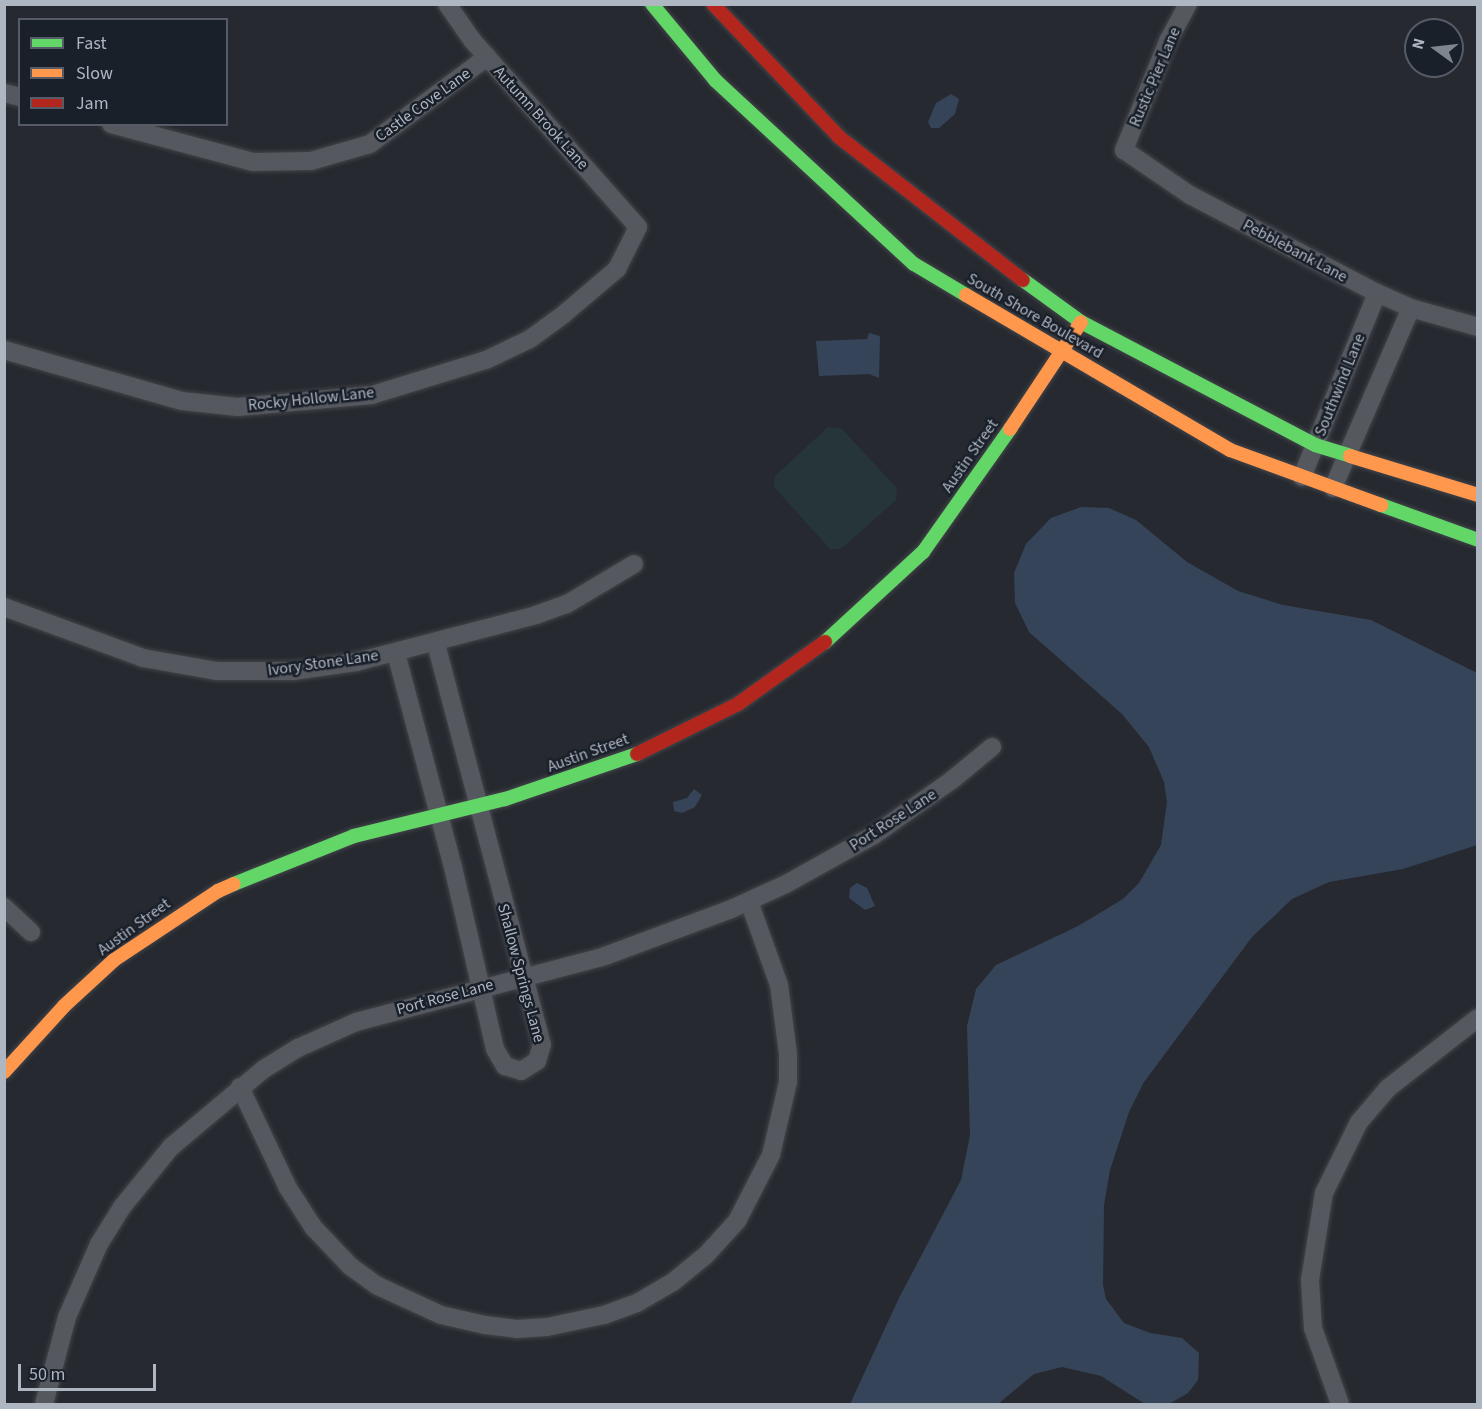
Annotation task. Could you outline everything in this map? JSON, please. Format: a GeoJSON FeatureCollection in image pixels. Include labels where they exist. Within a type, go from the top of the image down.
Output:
{"type":"FeatureCollection","features":[{"type":"Feature","properties":{"kind":"street","name":"Autumn Brook Lane"},"geometry":{"type":"LineString","coordinates":[[447,4],[487,57],[638,227]]}},
{"type":"Feature","properties":{"kind":"street","name":"South Shore Boulevard"},"geometry":{"type":"LineString","coordinates":[[652,4],[715,80],[914,264],[1230,450],[1478,540]]}},
{"type":"Feature","properties":{"kind":"street","name":"South Shore Boulevard"},"geometry":{"type":"LineString","coordinates":[[713,4],[839,137],[968,241],[1081,322],[1315,445],[1478,495]]}},
{"type":"Feature","properties":{"kind":"street","name":"Rustic Pier Lane"},"geometry":{"type":"LineString","coordinates":[[1124,150],[1168,41],[1188,4]]}},
{"type":"Feature","properties":{"kind":"street","name":"Castle Cove Lane"},"geometry":{"type":"LineString","coordinates":[[118,126],[253,162],[311,161],[370,144],[487,57]]}},
{"type":"Feature","properties":{"kind":"street","name":"Pebblebank Lane"},"geometry":{"type":"LineString","coordinates":[[1124,150],[1190,195],[1377,293],[1411,308],[1478,327]]}},
{"type":"Feature","properties":{"kind":"street","name":"Rocky Hollow Lane"},"geometry":{"type":"LineString","coordinates":[[4,350],[182,401],[238,407],[372,395],[486,360],[530,339],[617,269],[638,227]]}},
{"type":"Feature","properties":{"kind":"street","name":"Southwind Lane"},"geometry":{"type":"LineString","coordinates":[[1302,477],[1377,293]]}},
{"type":"Feature","properties":{"kind":"street","name":"Southwind Lane"},"geometry":{"type":"LineString","coordinates":[[1333,488],[1411,308]]}},
{"type":"Feature","properties":{"kind":"street","name":"Austin Street"},"geometry":{"type":"LineString","coordinates":[[4,1072],[64,1006],[114,960],[207,897],[282,862],[354,836],[477,806],[628,758],[738,704],[832,637],[923,552],[1063,352],[1081,322]]}},
{"type":"Feature","properties":{"kind":"street","name":"Ivory Stone Lane"},"geometry":{"type":"LineString","coordinates":[[4,607],[143,658],[216,671],[293,671],[436,643],[567,604],[634,564]]}},
{"type":"Feature","properties":{"kind":"street","name":"Shallow Springs Lane"},"geometry":{"type":"LineString","coordinates":[[396,652],[499,1058],[512,1071],[521,1071],[537,1061],[542,1046],[477,806],[436,643]]}},
{"type":"Feature","properties":{"kind":"street","name":"Port Rose Lane"},"geometry":{"type":"LineString","coordinates":[[44,1404],[67,1317],[99,1244],[144,1176],[171,1147],[240,1087],[298,1048],[356,1022],[669,934],[749,901],[874,835],[992,747]]}},
{"type":"Feature","properties":{"kind":"street"},"geometry":{"type":"LineString","coordinates":[[240,1087],[288,1188],[313,1227],[350,1266],[378,1286],[441,1315],[484,1325],[517,1329],[547,1327],[604,1315],[664,1287],[706,1255],[737,1221],[771,1155],[788,1082],[787,1043],[772,958],[749,901]]}},
{"type":"Feature","properties":{"kind":"street"},"geometry":{"type":"LineString","coordinates":[[4,907],[31,932]]}},
{"type":"Feature","properties":{"kind":"street"},"geometry":{"type":"LineString","coordinates":[[1336,1403],[1313,1328],[1310,1280],[1324,1192],[1359,1122],[1388,1088],[1478,1018]]}},
{"type":"Feature","properties":{"kind":"shaded area"},"geometry":{"type":"Polygon","coordinates":[[[828,427],[842,429],[897,488],[896,500],[841,549],[830,549],[774,487],[775,476],[828,427]]]}},
{"type":"Feature","properties":{"kind":"water"},"geometry":{"type":"Polygon","coordinates":[[[951,94],[959,99],[955,114],[939,128],[931,128],[928,122],[936,103],[951,94]]]}},
{"type":"Feature","properties":{"kind":"water"},"geometry":{"type":"Polygon","coordinates":[[[869,333],[880,336],[879,378],[869,374],[819,376],[816,341],[867,339],[869,333]]]}},
{"type":"Feature","properties":{"kind":"water"},"geometry":{"type":"Polygon","coordinates":[[[1081,507],[1109,508],[1136,520],[1187,562],[1238,591],[1283,605],[1371,620],[1477,673],[1477,845],[1403,869],[1329,882],[1292,899],[1252,937],[1144,1082],[1129,1112],[1110,1170],[1104,1205],[1103,1285],[1106,1299],[1124,1323],[1150,1333],[1182,1338],[1199,1353],[1198,1380],[1188,1393],[1169,1404],[1145,1404],[1101,1376],[1062,1367],[1034,1374],[998,1404],[850,1404],[899,1298],[961,1180],[970,1135],[967,1026],[976,989],[996,965],[1078,926],[1123,899],[1139,883],[1161,845],[1167,802],[1164,782],[1149,747],[1122,714],[1029,632],[1015,603],[1014,573],[1026,544],[1051,518],[1081,507]]]}},
{"type":"Feature","properties":{"kind":"water"},"geometry":{"type":"Polygon","coordinates":[[[694,789],[702,795],[695,807],[682,813],[674,811],[673,802],[687,798],[694,789]]]}},
{"type":"Feature","properties":{"kind":"water"},"geometry":{"type":"Polygon","coordinates":[[[857,883],[867,888],[875,906],[865,910],[849,898],[850,888],[857,883]]]}},
{"type":"Feature","properties":{"kind":"traffic: fast"},"geometry":{"type":"LineString","coordinates":[[652,4],[715,80],[914,264],[966,295]]}},
{"type":"Feature","properties":{"kind":"traffic: fast"},"geometry":{"type":"LineString","coordinates":[[1023,280],[1081,322],[1315,445],[1350,456]]}},
{"type":"Feature","properties":{"kind":"traffic: fast"},"geometry":{"type":"LineString","coordinates":[[825,642],[923,552],[1010,429]]}},
{"type":"Feature","properties":{"kind":"traffic: fast"},"geometry":{"type":"LineString","coordinates":[[1381,505],[1478,540]]}},
{"type":"Feature","properties":{"kind":"traffic: fast"},"geometry":{"type":"LineString","coordinates":[[234,884],[354,836],[505,799],[637,754]]}},
{"type":"Feature","properties":{"kind":"traffic: slow"},"geometry":{"type":"LineString","coordinates":[[966,295],[1230,450],[1381,505]]}},
{"type":"Feature","properties":{"kind":"traffic: slow"},"geometry":{"type":"LineString","coordinates":[[1010,429],[1081,322]]}},
{"type":"Feature","properties":{"kind":"traffic: slow"},"geometry":{"type":"LineString","coordinates":[[1350,456],[1478,495]]}},
{"type":"Feature","properties":{"kind":"traffic: slow"},"geometry":{"type":"LineString","coordinates":[[4,1072],[64,1006],[114,960],[218,891],[234,884]]}},
{"type":"Feature","properties":{"kind":"traffic: jam"},"geometry":{"type":"LineString","coordinates":[[713,4],[839,137],[1023,280]]}},
{"type":"Feature","properties":{"kind":"traffic: jam"},"geometry":{"type":"LineString","coordinates":[[637,754],[738,704],[825,642]]}}]}
